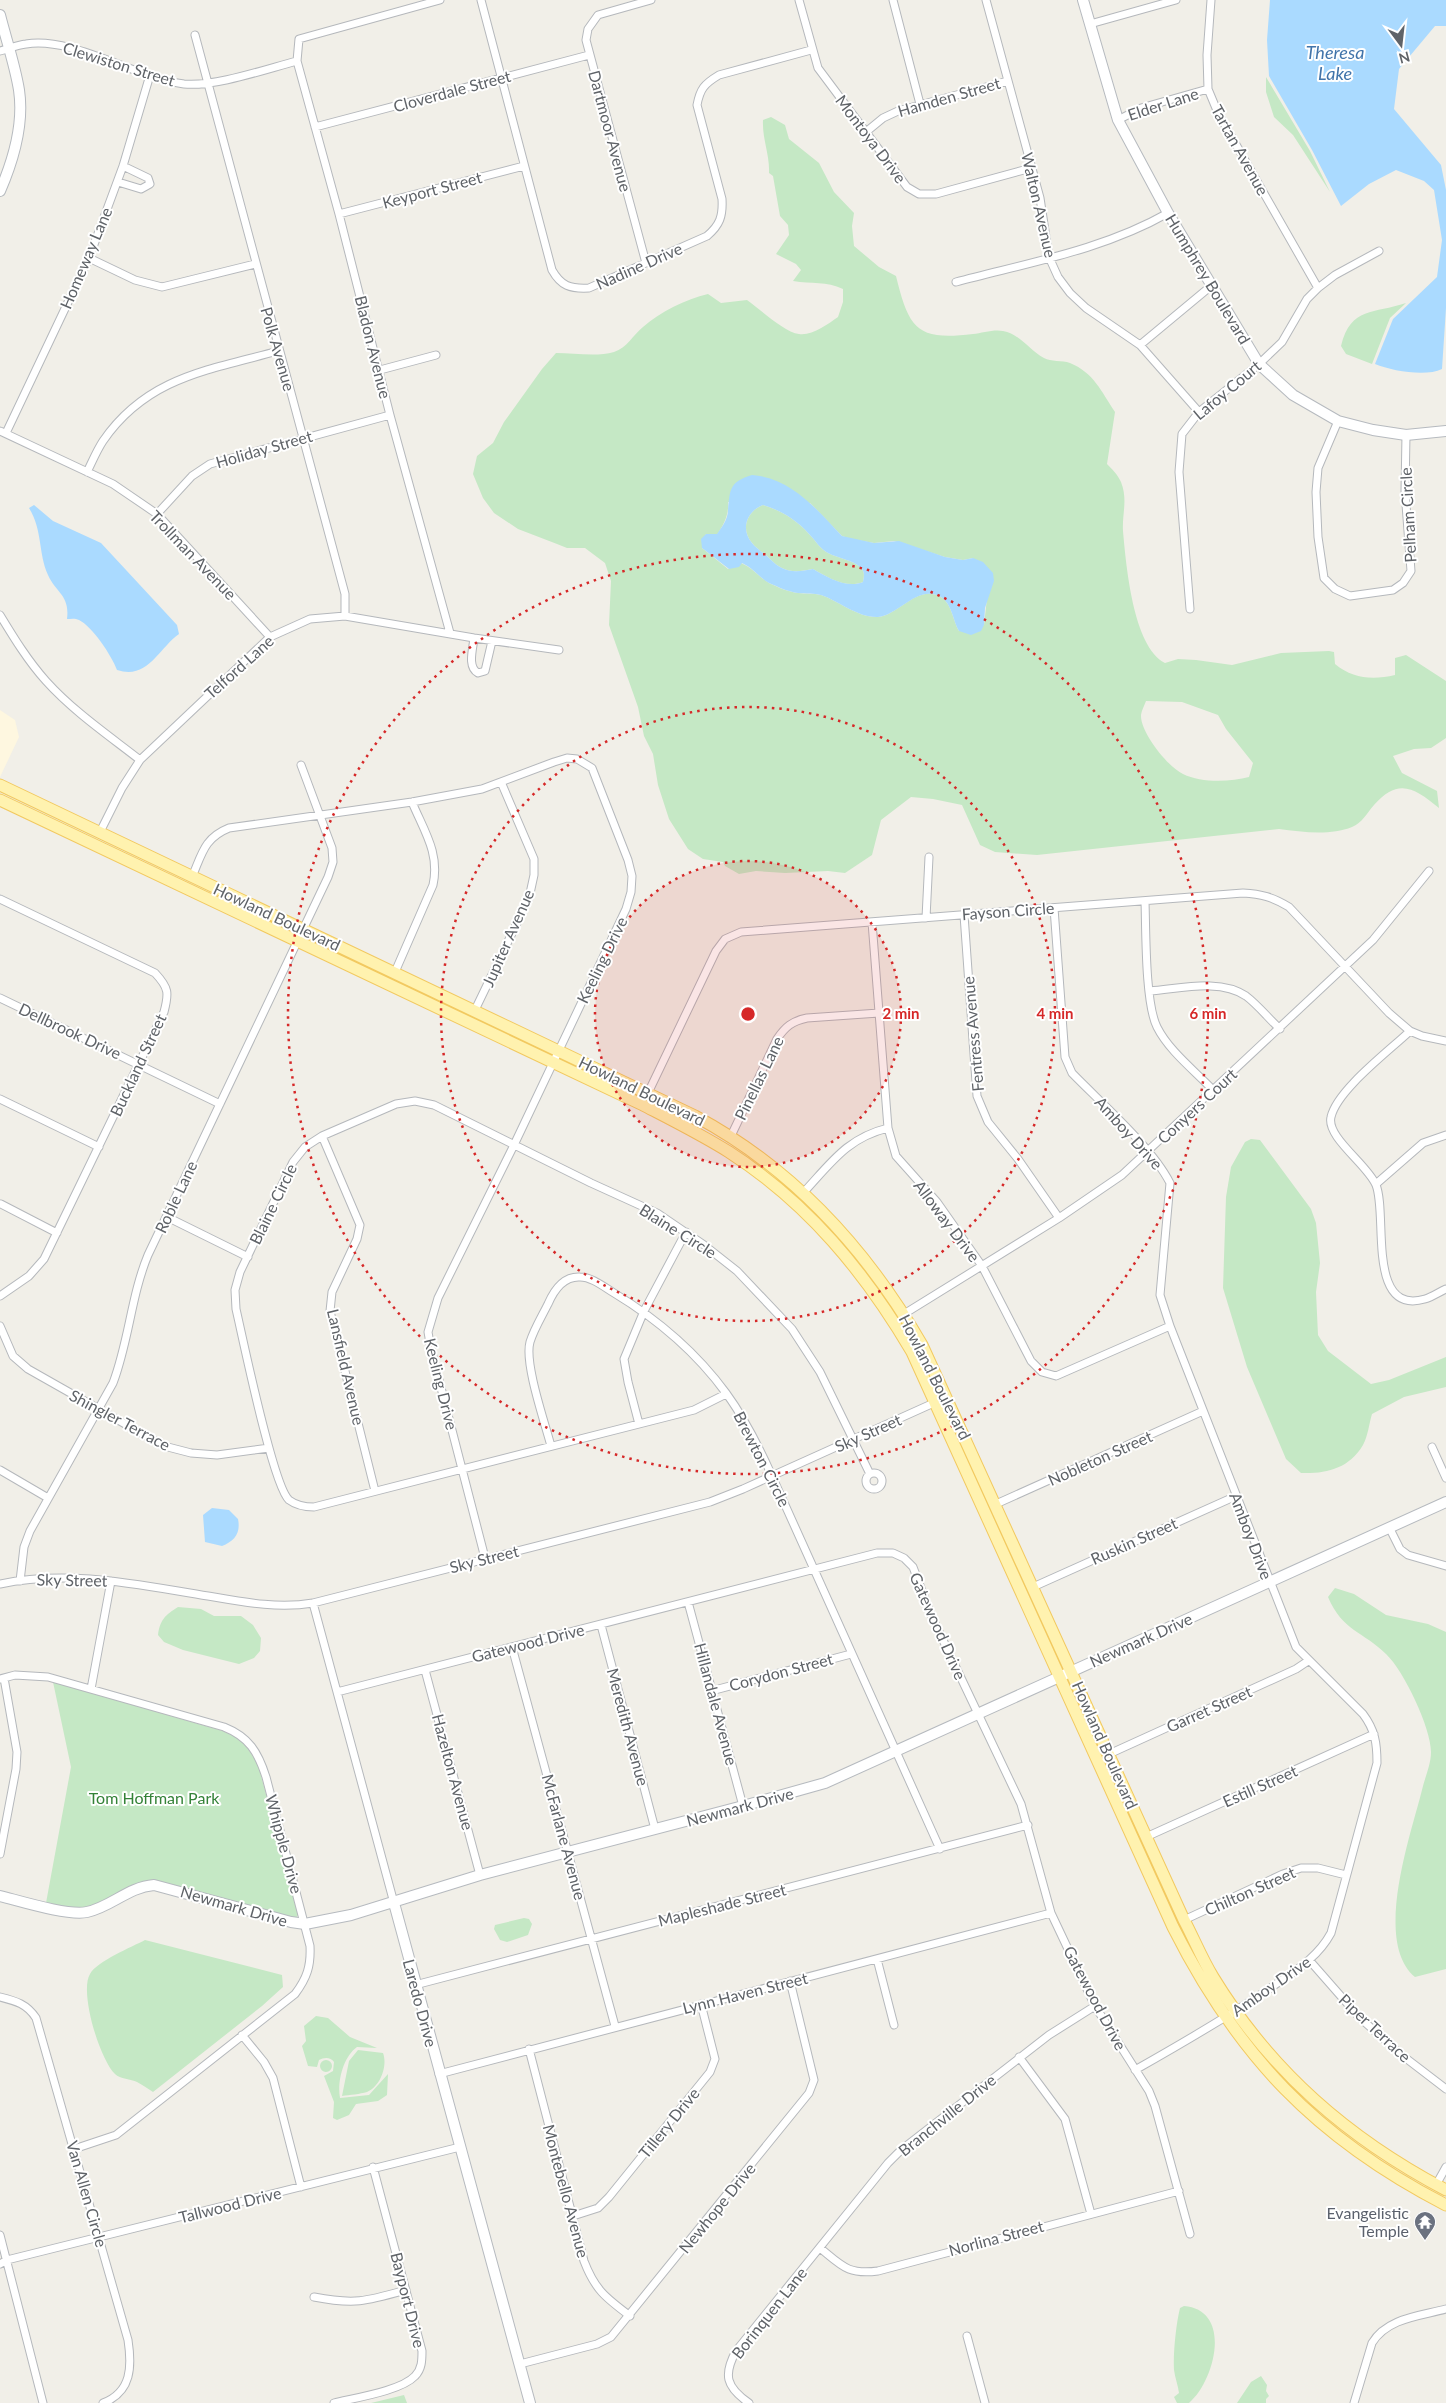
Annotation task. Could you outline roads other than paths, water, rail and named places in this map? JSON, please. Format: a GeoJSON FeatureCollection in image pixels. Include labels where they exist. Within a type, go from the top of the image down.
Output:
{"type":"FeatureCollection","features":[{"type":"Feature","properties":{"kind":"main road","name":"Howland Boulevard"},"geometry":{"type":"LineString","coordinates":[[0,785],[475,1010],[731,1135],[803,1193],[830,1219],[872,1267],[904,1314],[948,1397],[1146,1837],[1184,1920],[1213,1977],[1236,2011],[1279,2065],[1323,2109],[1370,2145],[1441,2188]]}},
{"type":"Feature","properties":{"kind":"main road"},"geometry":{"type":"LineString","coordinates":[[0,799],[18,793]]}},
{"type":"Feature","properties":{"kind":"main road","name":"Howland Boulevard"},"geometry":{"type":"LineString","coordinates":[[0,799],[643,1105],[707,1138],[730,1153],[794,1202],[847,1255],[894,1321],[912,1352],[1173,1926],[1194,1969],[1225,2018],[1269,2072],[1312,2117],[1393,2176],[1446,2205]]}},
{"type":"Feature","properties":{"kind":"main road"},"geometry":{"type":"LineString","coordinates":[[707,1138],[731,1135]]}},
{"type":"Feature","properties":{"kind":"main road"},"geometry":{"type":"LineString","coordinates":[[730,1153],[748,1149]]}},
{"type":"Feature","properties":{"kind":"street"},"geometry":{"type":"LineString","coordinates":[[297,61],[299,39],[440,0]]}},
{"type":"Feature","properties":{"kind":"street","name":"Nadine Drive"},"geometry":{"type":"LineString","coordinates":[[481,0],[552,270],[564,286],[575,289],[589,288],[707,236],[718,227],[723,213],[722,200],[697,105],[700,91],[706,83],[718,75],[811,50]]}},
{"type":"Feature","properties":{"kind":"street","name":"Dartmoor Avenue"},"geometry":{"type":"LineString","coordinates":[[646,263],[586,40],[588,29],[598,15],[651,0]]}},
{"type":"Feature","properties":{"kind":"street","name":"Montoya Drive"},"geometry":{"type":"LineString","coordinates":[[799,0],[811,50],[818,68],[907,187],[920,194],[936,194],[1031,168]]}},
{"type":"Feature","properties":{"kind":"street"},"geometry":{"type":"LineString","coordinates":[[893,0],[920,104]]}},
{"type":"Feature","properties":{"kind":"street","name":"Walton Avenue"},"geometry":{"type":"LineString","coordinates":[[986,0],[1040,198],[1049,257],[1062,282],[1086,308],[1140,345],[1199,412]]}},
{"type":"Feature","properties":{"kind":"street","name":"Humphrey Boulevard"},"geometry":{"type":"LineString","coordinates":[[1083,0],[1118,120],[1168,214],[1259,364],[1293,395],[1338,421],[1372,430],[1406,435],[1446,431]]}},
{"type":"Feature","properties":{"kind":"street"},"geometry":{"type":"LineString","coordinates":[[1090,24],[1176,0]]}},
{"type":"Feature","properties":{"kind":"street","name":"Tartan Avenue"},"geometry":{"type":"LineString","coordinates":[[1211,0],[1207,55],[1208,89],[1218,113],[1318,288]]}},
{"type":"Feature","properties":{"kind":"street"},"geometry":{"type":"LineString","coordinates":[[0,15],[4,50],[19,91],[19,121],[13,158],[0,191]]}},
{"type":"Feature","properties":{"kind":"street","name":"Polk Avenue"},"geometry":{"type":"LineString","coordinates":[[195,35],[278,351],[345,594],[345,616]]}},
{"type":"Feature","properties":{"kind":"street","name":"Clewiston Street"},"geometry":{"type":"LineString","coordinates":[[4,50],[27,43],[58,45],[150,76],[183,84],[208,83],[297,61]]}},
{"type":"Feature","properties":{"kind":"street","name":"Cloverdale Street"},"geometry":{"type":"LineString","coordinates":[[315,127],[589,55]]}},
{"type":"Feature","properties":{"kind":"street","name":"Bladon Avenue"},"geometry":{"type":"LineString","coordinates":[[297,61],[340,214],[390,415],[450,632]]}},
{"type":"Feature","properties":{"kind":"street","name":"Homeway Lane"},"geometry":{"type":"LineString","coordinates":[[3,432],[89,258],[118,182],[150,76]]}},
{"type":"Feature","properties":{"kind":"street","name":"Hamden Street"},"geometry":{"type":"LineString","coordinates":[[866,132],[883,118],[920,104],[1008,80]]}},
{"type":"Feature","properties":{"kind":"street","name":"Elder Lane"},"geometry":{"type":"LineString","coordinates":[[1118,120],[1141,108],[1208,89]]}},
{"type":"Feature","properties":{"kind":"street"},"geometry":{"type":"LineString","coordinates":[[118,182],[141,189],[150,184],[150,180],[145,176],[123,166]]}},
{"type":"Feature","properties":{"kind":"street","name":"Keyport Street"},"geometry":{"type":"LineString","coordinates":[[340,214],[524,166]]}},
{"type":"Feature","properties":{"kind":"street"},"geometry":{"type":"LineString","coordinates":[[956,282],[1102,244],[1137,230],[1168,214]]}},
{"type":"Feature","properties":{"kind":"street","name":"Lafoy Court"},"geometry":{"type":"LineString","coordinates":[[1190,609],[1179,472],[1179,452],[1182,434],[1199,412],[1259,364],[1282,342],[1308,299],[1318,288],[1335,275],[1379,251]]}},
{"type":"Feature","properties":{"kind":"street"},"geometry":{"type":"LineString","coordinates":[[89,258],[135,280],[162,287],[255,264]]}},
{"type":"Feature","properties":{"kind":"street"},"geometry":{"type":"LineString","coordinates":[[1140,345],[1211,286]]}},
{"type":"Feature","properties":{"kind":"street"},"geometry":{"type":"LineString","coordinates":[[87,472],[103,441],[127,413],[151,393],[182,377],[278,351]]}},
{"type":"Feature","properties":{"kind":"street"},"geometry":{"type":"LineString","coordinates":[[380,370],[436,355]]}},
{"type":"Feature","properties":{"kind":"street","name":"Holiday Street"},"geometry":{"type":"LineString","coordinates":[[157,514],[201,468],[222,459],[390,415]]}},
{"type":"Feature","properties":{"kind":"street","name":"Pelham Circle"},"geometry":{"type":"LineString","coordinates":[[1338,421],[1318,468],[1316,492],[1318,538],[1324,578],[1334,589],[1350,596],[1393,590],[1403,583],[1411,571],[1405,491],[1406,435]]}},
{"type":"Feature","properties":{"kind":"street","name":"Trollman Avenue"},"geometry":{"type":"LineString","coordinates":[[3,432],[113,484],[157,514],[270,637]]}},
{"type":"Feature","properties":{"kind":"street"},"geometry":{"type":"LineString","coordinates":[[0,615],[17,644],[46,681],[70,704],[140,760]]}},
{"type":"Feature","properties":{"kind":"street","name":"Telford Lane"},"geometry":{"type":"LineString","coordinates":[[100,832],[122,788],[140,760],[270,637],[310,619],[345,616],[450,632],[492,641],[559,650]]}},
{"type":"Feature","properties":{"kind":"street"},"geometry":{"type":"LineString","coordinates":[[474,638],[472,668],[478,673],[485,671],[492,641]]}},
{"type":"Feature","properties":{"kind":"street","name":"Keeling Drive"},"geometry":{"type":"LineString","coordinates":[[192,877],[206,844],[217,833],[229,828],[412,802],[482,789],[567,758],[585,762],[592,768],[599,782],[632,876],[631,892],[626,909],[514,1145],[438,1298],[428,1332],[485,1558]]}},
{"type":"Feature","properties":{"kind":"street","name":"Roble Lane"},"geometry":{"type":"LineString","coordinates":[[20,1580],[24,1547],[30,1531],[113,1383],[123,1359],[140,1275],[328,877],[333,862],[332,848],[322,815],[301,765]]}},
{"type":"Feature","properties":{"kind":"street","name":"Jupiter Avenue"},"geometry":{"type":"LineString","coordinates":[[475,1010],[529,898],[534,875],[534,859],[501,782]]}},
{"type":"Feature","properties":{"kind":"street"},"geometry":{"type":"LineString","coordinates":[[395,972],[433,886],[436,871],[435,856],[412,802]]}},
{"type":"Feature","properties":{"kind":"street"},"geometry":{"type":"LineString","coordinates":[[926,918],[929,857]]}},
{"type":"Feature","properties":{"kind":"street","name":"Conyers Court"},"geometry":{"type":"LineString","coordinates":[[904,1314],[1059,1218],[1122,1176],[1346,967],[1373,940],[1429,871]]}},
{"type":"Feature","properties":{"kind":"street","name":"Fayson Circle"},"geometry":{"type":"LineString","coordinates":[[648,1093],[716,951],[725,939],[741,932],[1243,893],[1260,894],[1274,898],[1289,907],[1389,1013],[1410,1031],[1422,1036],[1446,1041]]}},
{"type":"Feature","properties":{"kind":"street","name":"Buckland Street"},"geometry":{"type":"LineString","coordinates":[[0,899],[155,973],[164,983],[168,996],[164,1012],[44,1259],[29,1276],[0,1296]]}},
{"type":"Feature","properties":{"kind":"street"},"geometry":{"type":"LineString","coordinates":[[1145,901],[1150,991],[1157,1027],[1168,1042],[1213,1090]]}},
{"type":"Feature","properties":{"kind":"street","name":"Amboy Drive"},"geometry":{"type":"LineString","coordinates":[[1054,908],[1065,1057],[1072,1073],[1148,1152],[1163,1170],[1170,1183],[1160,1295],[1170,1326],[1296,1647],[1363,1714],[1377,1743],[1376,1763],[1330,1933],[1323,1947],[1310,1960],[1236,2011],[1135,2070]]}},
{"type":"Feature","properties":{"kind":"street","name":"Fentress Avenue"},"geometry":{"type":"LineString","coordinates":[[964,915],[977,1096],[988,1122],[1018,1159],[1059,1218]]}},
{"type":"Feature","properties":{"kind":"street","name":"Alloway Drive"},"geometry":{"type":"LineString","coordinates":[[872,922],[888,1128],[896,1156],[937,1202],[982,1266],[1031,1361],[1042,1372],[1056,1376],[1068,1373],[1170,1326]]}},
{"type":"Feature","properties":{"kind":"street"},"geometry":{"type":"LineString","coordinates":[[1150,991],[1210,987],[1235,990],[1246,997],[1280,1029]]}},
{"type":"Feature","properties":{"kind":"street","name":"Dellbrook Drive"},"geometry":{"type":"LineString","coordinates":[[0,998],[220,1104]]}},
{"type":"Feature","properties":{"kind":"street","name":"Pinellas Lane"},"geometry":{"type":"LineString","coordinates":[[731,1135],[785,1027],[796,1020],[807,1018],[879,1013]]}},
{"type":"Feature","properties":{"kind":"street"},"geometry":{"type":"LineString","coordinates":[[1410,1031],[1344,1092],[1334,1105],[1330,1120],[1333,1131],[1367,1169],[1376,1184],[1381,1214],[1386,1278],[1390,1289],[1398,1297],[1411,1300],[1425,1299],[1446,1289]]}},
{"type":"Feature","properties":{"kind":"street"},"geometry":{"type":"LineString","coordinates":[[0,1099],[99,1147]]}},
{"type":"Feature","properties":{"kind":"street","name":"Blaine Circle"},"geometry":{"type":"LineString","coordinates":[[726,1394],[694,1410],[314,1507],[302,1506],[290,1500],[282,1490],[236,1309],[235,1290],[248,1257],[293,1162],[305,1147],[322,1136],[396,1104],[415,1101],[434,1105],[656,1213],[686,1232],[737,1272],[792,1330],[824,1378],[870,1474]]}},
{"type":"Feature","properties":{"kind":"street"},"geometry":{"type":"LineString","coordinates":[[803,1193],[853,1141],[870,1132],[888,1128]]}},
{"type":"Feature","properties":{"kind":"street"},"geometry":{"type":"LineString","coordinates":[[1376,1184],[1423,1143],[1446,1135]]}},
{"type":"Feature","properties":{"kind":"street","name":"Lansfield Avenue"},"geometry":{"type":"LineString","coordinates":[[322,1136],[360,1224],[356,1239],[332,1292],[330,1311],[375,1491]]}},
{"type":"Feature","properties":{"kind":"street"},"geometry":{"type":"LineString","coordinates":[[1,1204],[57,1233]]}},
{"type":"Feature","properties":{"kind":"street"},"geometry":{"type":"LineString","coordinates":[[167,1217],[248,1257]]}},
{"type":"Feature","properties":{"kind":"street"},"geometry":{"type":"LineString","coordinates":[[639,1424],[624,1359],[644,1311],[686,1232]]}},
{"type":"Feature","properties":{"kind":"street","name":"Brewton Circle"},"geometry":{"type":"LineString","coordinates":[[551,1446],[532,1371],[530,1343],[558,1286],[568,1279],[581,1277],[595,1281],[644,1311],[689,1351],[726,1394],[753,1436],[940,1849]]}},
{"type":"Feature","properties":{"kind":"street","name":"Shingler Terrace"},"geometry":{"type":"LineString","coordinates":[[0,1326],[13,1356],[28,1369],[164,1446],[191,1453],[217,1455],[270,1448]]}},
{"type":"Feature","properties":{"kind":"street","name":"Sky Street"},"geometry":{"type":"LineString","coordinates":[[0,1584],[20,1580],[79,1578],[111,1580],[251,1604],[286,1606],[313,1603],[710,1502],[948,1397]]}},
{"type":"Feature","properties":{"kind":"street","name":"Nobleton Street"},"geometry":{"type":"LineString","coordinates":[[996,1504],[1203,1411]]}},
{"type":"Feature","properties":{"kind":"street"},"geometry":{"type":"LineString","coordinates":[[1432,1447],[1446,1478]]}},
{"type":"Feature","properties":{"kind":"street"},"geometry":{"type":"LineString","coordinates":[[0,1470],[48,1498]]}},
{"type":"Feature","properties":{"kind":"street","name":"Ruskin Street"},"geometry":{"type":"LineString","coordinates":[[1033,1587],[1236,1496]]}},
{"type":"Feature","properties":{"kind":"street","name":"Newmark Drive"},"geometry":{"type":"LineString","coordinates":[[0,1896],[74,1913],[86,1912],[141,1886],[154,1885],[274,1919],[305,1924],[322,1922],[394,1903],[480,1874],[568,1853],[825,1783],[1446,1502]]}},
{"type":"Feature","properties":{"kind":"street"},"geometry":{"type":"LineString","coordinates":[[1389,1527],[1400,1549],[1408,1555],[1446,1566]]}},
{"type":"Feature","properties":{"kind":"street","name":"Gatewood Drive"},"geometry":{"type":"LineString","coordinates":[[337,1692],[877,1554],[893,1553],[904,1558],[912,1567],[932,1617],[1021,1804],[1051,1913],[1096,2006],[1155,2106],[1190,2234]]}},
{"type":"Feature","properties":{"kind":"street"},"geometry":{"type":"LineString","coordinates":[[91,1689],[111,1580]]}},
{"type":"Feature","properties":{"kind":"street","name":"Hillandale Avenue"},"geometry":{"type":"LineString","coordinates":[[688,1602],[743,1806]]}},
{"type":"Feature","properties":{"kind":"street","name":"Laredo Drive"},"geometry":{"type":"LineString","coordinates":[[313,1603],[415,1985],[530,2403]]}},
{"type":"Feature","properties":{"kind":"street","name":"Meredith Avenue"},"geometry":{"type":"LineString","coordinates":[[601,1625],[655,1829]]}},
{"type":"Feature","properties":{"kind":"street","name":"McFarlane Avenue"},"geometry":{"type":"LineString","coordinates":[[512,1647],[615,2026]]}},
{"type":"Feature","properties":{"kind":"street","name":"Corydon Street"},"geometry":{"type":"LineString","coordinates":[[711,1691],[851,1654]]}},
{"type":"Feature","properties":{"kind":"street","name":"Garret Street"},"geometry":{"type":"LineString","coordinates":[[1109,1754],[1296,1669],[1308,1661]]}},
{"type":"Feature","properties":{"kind":"street","name":"Hazelton Avenue"},"geometry":{"type":"LineString","coordinates":[[425,1670],[480,1874]]}},
{"type":"Feature","properties":{"kind":"street","name":"Whipple Drive"},"geometry":{"type":"LineString","coordinates":[[2,1678],[15,1675],[48,1677],[224,1726],[238,1732],[259,1755],[310,1946],[311,1964],[306,1979],[295,1994],[116,2135],[74,2150]]}},
{"type":"Feature","properties":{"kind":"street"},"geometry":{"type":"LineString","coordinates":[[0,1854],[16,1769],[17,1752],[2,1678]]}},
{"type":"Feature","properties":{"kind":"street","name":"Estill Street"},"geometry":{"type":"LineString","coordinates":[[1146,1837],[1374,1734]]}},
{"type":"Feature","properties":{"kind":"street","name":"Mapleshade Street"},"geometry":{"type":"LineString","coordinates":[[415,1985],[1028,1825]]}},
{"type":"Feature","properties":{"kind":"street","name":"Chilton Street"},"geometry":{"type":"LineString","coordinates":[[1184,1920],[1301,1868],[1318,1868],[1346,1875]]}},
{"type":"Feature","properties":{"kind":"street","name":"Lynn Haven Street"},"geometry":{"type":"LineString","coordinates":[[440,2074],[615,2026],[1051,1913]]}},
{"type":"Feature","properties":{"kind":"street"},"geometry":{"type":"LineString","coordinates":[[877,1959],[894,2025]]}},
{"type":"Feature","properties":{"kind":"street","name":"Piper Terrace"},"geometry":{"type":"LineString","coordinates":[[1310,1960],[1360,2018],[1403,2056],[1446,2089]]}},
{"type":"Feature","properties":{"kind":"street","name":"Newhope Drive"},"geometry":{"type":"LineString","coordinates":[[520,2364],[597,2344],[611,2338],[809,2093],[814,2080],[790,1981]]}},
{"type":"Feature","properties":{"kind":"street","name":"Van Allen Circle"},"geometry":{"type":"LineString","coordinates":[[0,1997],[19,2002],[30,2009],[36,2018],[128,2340],[132,2361],[130,2377],[124,2389],[111,2400],[103,2403]]}},
{"type":"Feature","properties":{"kind":"street","name":"Tillery Drive"},"geometry":{"type":"LineString","coordinates":[[573,2216],[598,2208],[609,2197],[710,2072],[715,2059],[701,2004]]}},
{"type":"Feature","properties":{"kind":"street","name":"Branchville Drive"},"geometry":{"type":"LineString","coordinates":[[820,2248],[901,2150],[1019,2057],[1049,2035],[1096,2006]]}},
{"type":"Feature","properties":{"kind":"street"},"geometry":{"type":"LineString","coordinates":[[242,2035],[264,2062],[273,2078],[301,2187]]}},
{"type":"Feature","properties":{"kind":"street","name":"Montebello Avenue"},"geometry":{"type":"LineString","coordinates":[[529,2049],[592,2281],[602,2295],[630,2316]]}},
{"type":"Feature","properties":{"kind":"street"},"geometry":{"type":"LineString","coordinates":[[1019,2057],[1065,2118],[1091,2214]]}},
{"type":"Feature","properties":{"kind":"street","name":"Tallwood Drive"},"geometry":{"type":"LineString","coordinates":[[0,2264],[7,2260],[460,2147]]}},
{"type":"Feature","properties":{"kind":"street"},"geometry":{"type":"LineString","coordinates":[[1441,2188],[1446,2167]]}},
{"type":"Feature","properties":{"kind":"street","name":"Bayport Drive"},"geometry":{"type":"LineString","coordinates":[[334,2403],[404,2384],[415,2376],[422,2364],[422,2351],[374,2168]]}},
{"type":"Feature","properties":{"kind":"street","name":"Norlina Street"},"geometry":{"type":"LineString","coordinates":[[820,2248],[848,2270],[860,2273],[878,2271],[1179,2191]]}},
{"type":"Feature","properties":{"kind":"street"},"geometry":{"type":"LineString","coordinates":[[0,2235],[43,2403]]}},
{"type":"Feature","properties":{"kind":"street","name":"Borinquen Lane"},"geometry":{"type":"LineString","coordinates":[[749,2403],[732,2387],[727,2378],[728,2365],[736,2351],[820,2248]]}},
{"type":"Feature","properties":{"kind":"street"},"geometry":{"type":"LineString","coordinates":[[314,2297],[348,2303],[364,2302],[406,2290]]}},
{"type":"Feature","properties":{"kind":"street"},"geometry":{"type":"LineString","coordinates":[[1354,2403],[1372,2343],[1377,2334],[1390,2324],[1446,2309]]}},
{"type":"Feature","properties":{"kind":"street"},"geometry":{"type":"LineString","coordinates":[[967,2336],[985,2403]]}},
{"type":"Feature","properties":{"kind":"water","name":"Theresa Lake"},"geometry":{"type":"Polygon","coordinates":[[[1270,0],[1446,0],[1446,26],[1435,26],[1399,69],[1394,109],[1441,165],[1446,190],[1446,308],[1442,369],[1418,373],[1390,369],[1375,364],[1393,319],[1437,277],[1442,240],[1434,190],[1424,181],[1396,170],[1369,184],[1341,206],[1312,150],[1269,76],[1267,40],[1270,0]]]}},
{"type":"Feature","properties":{"kind":"water"},"geometry":{"type":"Polygon","coordinates":[[[752,475],[766,477],[791,488],[813,506],[842,536],[874,543],[899,541],[945,557],[963,560],[973,558],[983,562],[993,573],[994,581],[985,608],[984,625],[981,631],[971,635],[959,631],[948,604],[941,597],[932,594],[916,597],[886,615],[871,617],[821,595],[780,588],[769,583],[742,563],[739,567],[729,569],[702,548],[701,539],[706,534],[717,534],[727,517],[732,487],[739,480],[752,475]],[[763,505],[749,516],[746,532],[754,545],[776,564],[786,570],[793,571],[813,569],[844,583],[857,584],[863,582],[864,576],[861,568],[850,561],[825,551],[799,524],[788,516],[763,505]]]}},
{"type":"Feature","properties":{"kind":"water"},"geometry":{"type":"Polygon","coordinates":[[[34,505],[53,521],[101,543],[177,625],[179,634],[145,667],[137,671],[128,672],[117,670],[106,650],[90,628],[79,620],[67,619],[64,599],[51,581],[45,567],[39,534],[29,508],[34,505]]]}},
{"type":"Feature","properties":{"kind":"water"},"geometry":{"type":"Polygon","coordinates":[[[212,1508],[229,1510],[238,1519],[239,1524],[236,1536],[222,1546],[205,1542],[203,1515],[212,1508]]]}},
{"type":"Feature","properties":{"kind":"place","name":"Evangelistic Temple"},"geometry":{"type":"Point","coordinates":[1425,2241]}},
{"type":"Feature","properties":{"kind":"park label","name":"Tom Hoffman Park"},"geometry":{"type":"Point","coordinates":[154,1798]}}]}
